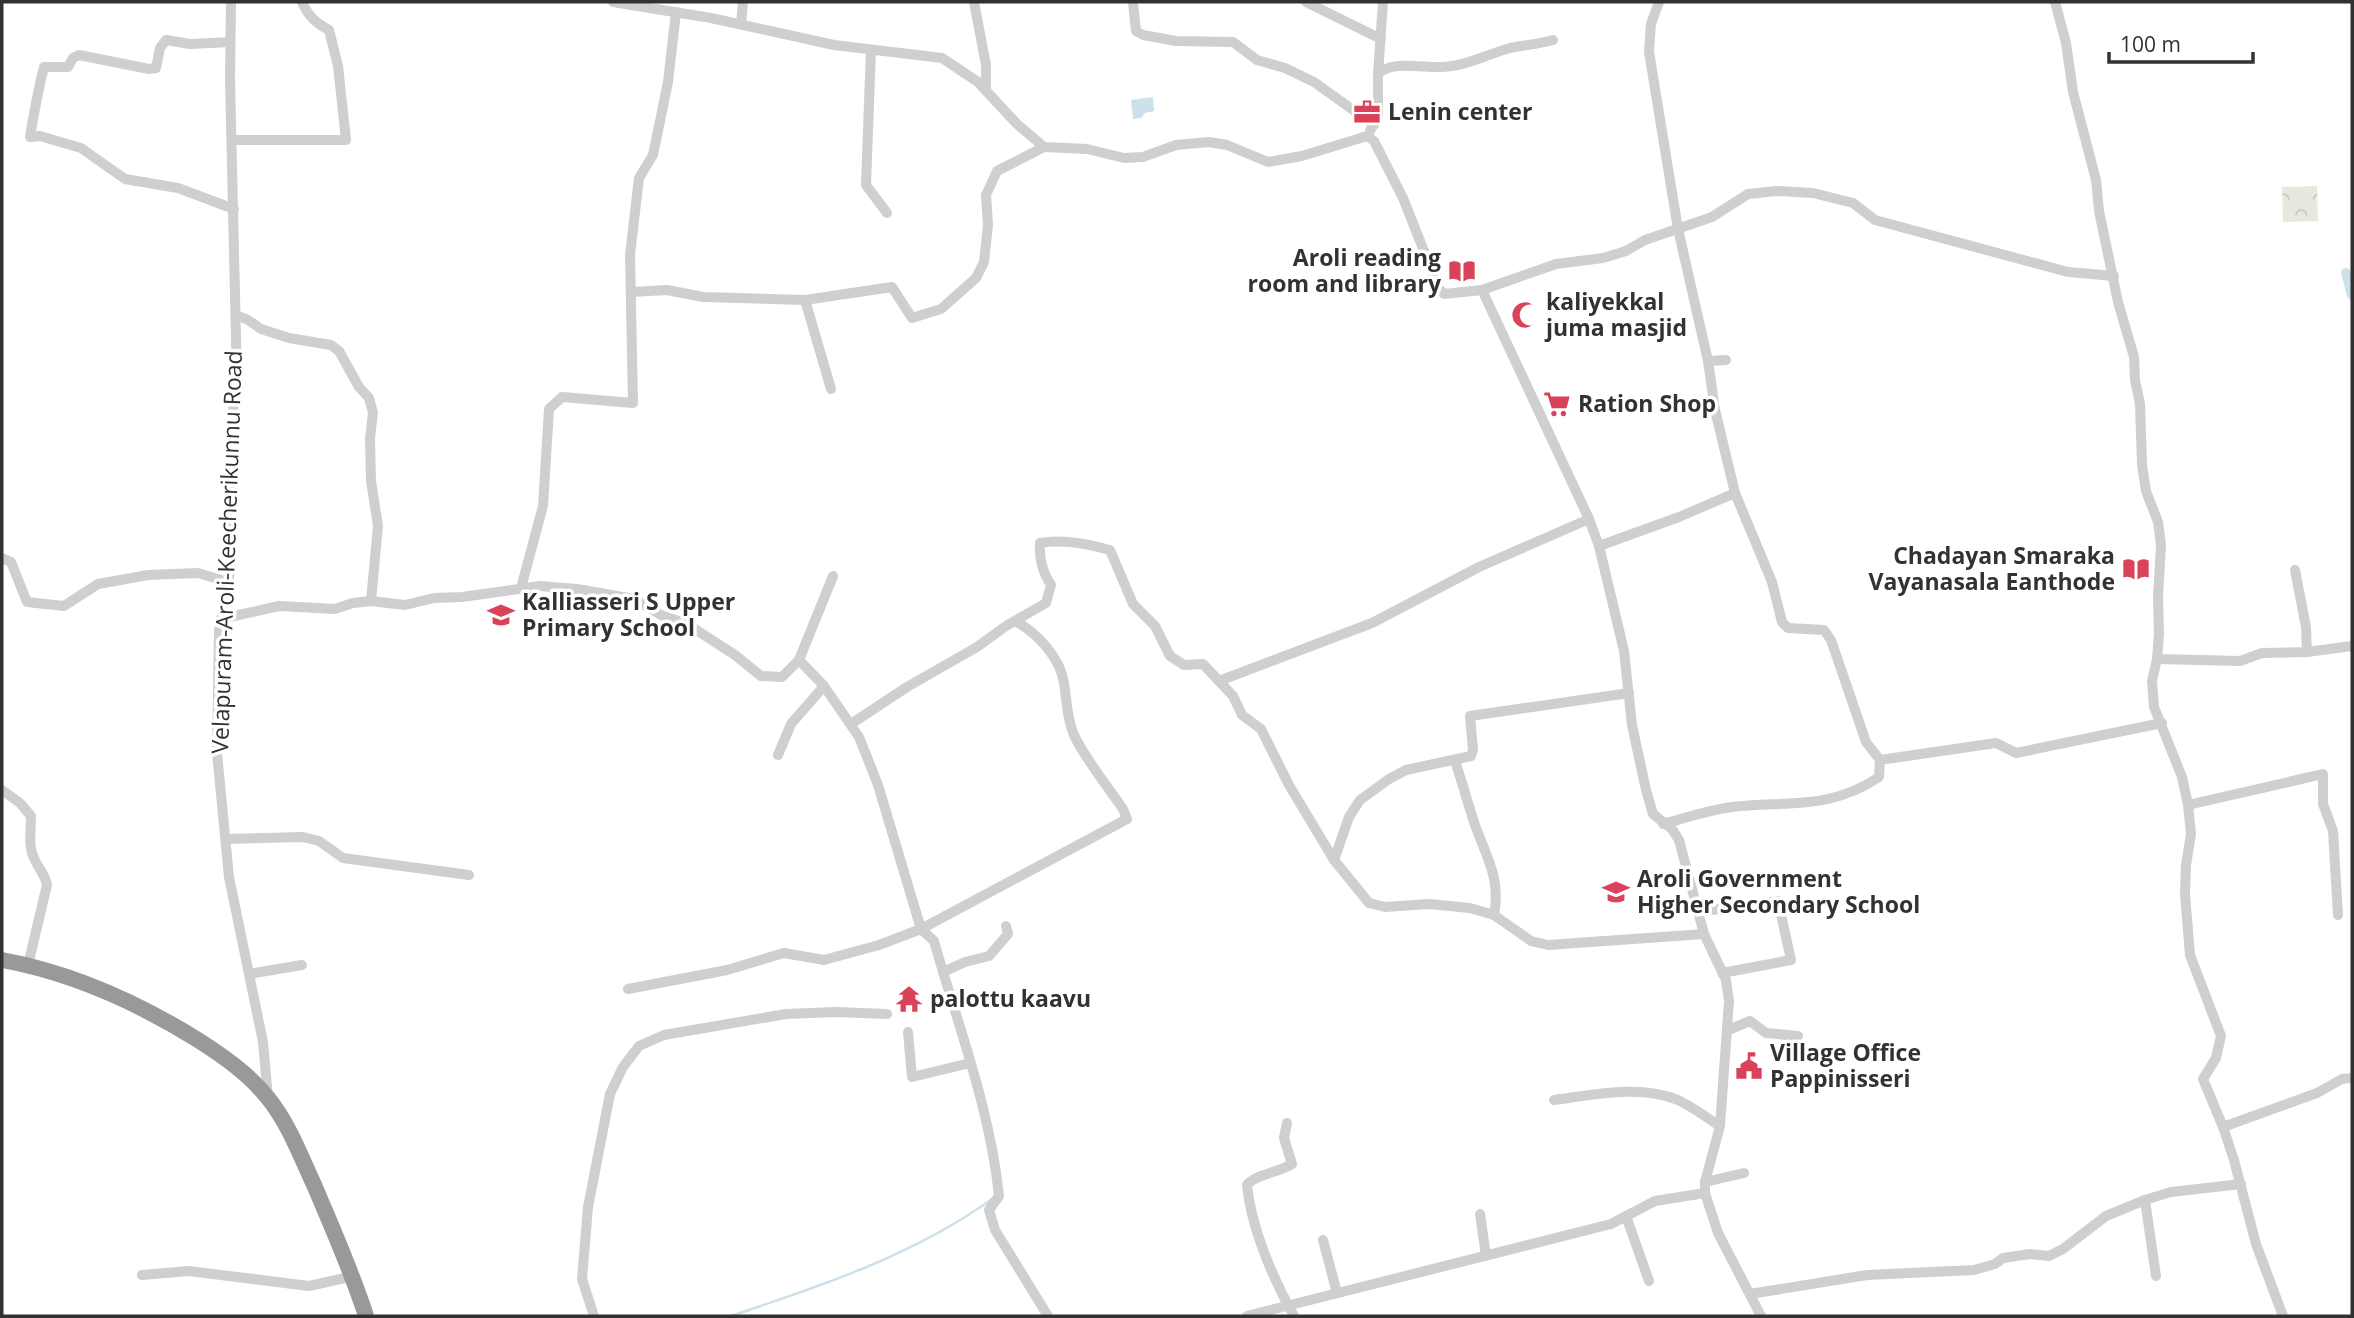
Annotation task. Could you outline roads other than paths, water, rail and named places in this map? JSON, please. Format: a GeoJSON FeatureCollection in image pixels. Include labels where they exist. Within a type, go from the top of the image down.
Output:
{"type":"FeatureCollection","features":[{"type":"Feature","properties":{"kind":"highway"},"geometry":{"type":"LineString","coordinates":[[2,960],[28,965],[108,991],[170,1022],[218,1053],[252,1081],[285,1122],[354,1276],[366,1316]]}},
{"type":"Feature","properties":{"kind":"street","name":"Velapuram-Aroli-Keecherikunnu Road"},"geometry":{"type":"LineString","coordinates":[[231,2],[237,382],[229,436],[232,560],[221,620],[217,753],[229,877],[263,1042],[268,1098]]}},
{"type":"Feature","properties":{"kind":"street"},"geometry":{"type":"LineString","coordinates":[[232,141],[346,140],[338,66],[330,30],[311,18],[302,2]]}},
{"type":"Feature","properties":{"kind":"street"},"geometry":{"type":"LineString","coordinates":[[615,2],[741,24],[834,46],[943,58],[978,82],[1017,124],[1044,147]]}},
{"type":"Feature","properties":{"kind":"street"},"geometry":{"type":"LineString","coordinates":[[741,24],[743,2]]}},
{"type":"Feature","properties":{"kind":"street"},"geometry":{"type":"LineString","coordinates":[[974,2],[986,65],[986,91]]}},
{"type":"Feature","properties":{"kind":"street"},"geometry":{"type":"LineString","coordinates":[[1133,2],[1136,31],[1143,35],[1176,41],[1233,42],[1257,60],[1285,68],[1314,82],[1374,125]]}},
{"type":"Feature","properties":{"kind":"street"},"geometry":{"type":"LineString","coordinates":[[1306,2],[1381,38]]}},
{"type":"Feature","properties":{"kind":"street"},"geometry":{"type":"LineString","coordinates":[[631,292],[667,290],[703,297],[805,300],[892,287],[912,318],[941,309],[976,278],[984,261],[988,225],[986,195],[997,171],[1044,147],[1087,149],[1124,158],[1143,157],[1176,145],[1209,142],[1227,145],[1268,162],[1302,156],[1367,136],[1378,114],[1383,2]]}},
{"type":"Feature","properties":{"kind":"street"},"geometry":{"type":"LineString","coordinates":[[1660,2],[1651,24],[1649,52],[1678,229],[1708,361],[1715,410],[1735,492],[1772,582],[1782,622],[1788,628],[1824,630],[1831,640],[1866,742],[1880,760],[1879,777],[1867,785],[1828,800],[1730,807],[1663,824]]}},
{"type":"Feature","properties":{"kind":"street"},"geometry":{"type":"LineString","coordinates":[[2055,2],[2066,43],[2073,92],[2096,180],[2099,211],[2118,302],[2134,357],[2140,404],[2142,465],[2146,491],[2158,522],[2161,545],[2157,659],[2152,681],[2154,707],[2182,777],[2189,805],[2191,834],[2186,865],[2186,928],[2190,955],[2221,1035],[2216,1058],[2203,1079],[2223,1127],[2256,1244],[2283,1316]]}},
{"type":"Feature","properties":{"kind":"street"},"geometry":{"type":"LineString","coordinates":[[521,588],[543,506],[549,409],[562,397],[633,403],[630,256],[639,178],[653,155],[668,82],[676,12]]}},
{"type":"Feature","properties":{"kind":"street"},"geometry":{"type":"LineString","coordinates":[[230,42],[190,44],[166,40],[160,48],[156,68],[149,69],[79,55],[73,58],[68,67],[44,67],[30,137],[40,136],[81,148],[125,179],[178,188],[234,209]]}},
{"type":"Feature","properties":{"kind":"street"},"geometry":{"type":"LineString","coordinates":[[1378,74],[1382,70],[1404,64],[1444,68],[1513,47],[1553,40]]}},
{"type":"Feature","properties":{"kind":"street"},"geometry":{"type":"LineString","coordinates":[[871,50],[866,185],[887,213]]}},
{"type":"Feature","properties":{"kind":"street"},"geometry":{"type":"LineString","coordinates":[[1367,136],[1374,141],[1404,198],[1444,294],[1482,290],[1556,264],[1602,258],[1626,251],[1645,240],[1712,217],[1748,194],[1777,191],[1813,193],[1853,203],[1875,220],[2068,272],[2114,276]]}},
{"type":"Feature","properties":{"kind":"street"},"geometry":{"type":"LineString","coordinates":[[1482,290],[1590,519],[1624,651],[1632,725],[1646,790],[1653,814],[1672,829],[1679,840],[1704,934],[1722,973],[1729,1001],[1728,1030],[1720,1126],[1705,1188],[1718,1233],[1761,1316]]}},
{"type":"Feature","properties":{"kind":"street"},"geometry":{"type":"LineString","coordinates":[[805,300],[831,389]]}},
{"type":"Feature","properties":{"kind":"street"},"geometry":{"type":"LineString","coordinates":[[236,315],[261,329],[289,338],[331,345],[339,351],[359,387],[369,398],[373,413],[370,438],[371,481],[378,526],[372,601]]}},
{"type":"Feature","properties":{"kind":"street"},"geometry":{"type":"LineString","coordinates":[[1708,361],[1726,360]]}},
{"type":"Feature","properties":{"kind":"street"},"geometry":{"type":"LineString","coordinates":[[1599,546],[1679,517],[1735,492]]}},
{"type":"Feature","properties":{"kind":"street"},"geometry":{"type":"LineString","coordinates":[[1219,681],[1361,628],[1479,567],[1590,519]]}},
{"type":"Feature","properties":{"kind":"street"},"geometry":{"type":"LineString","coordinates":[[850,724],[1046,603],[1051,585],[1045,577],[1040,561],[1040,543],[1056,541],[1110,550],[1133,604],[1155,626],[1170,656],[1184,665],[1203,664],[1233,696],[1242,715],[1261,729],[1289,785],[1334,860],[1369,903],[1375,906],[1429,904],[1470,908],[1494,915],[1531,941],[1548,944],[1704,934]]}},
{"type":"Feature","properties":{"kind":"street"},"geometry":{"type":"LineString","coordinates":[[2,558],[11,562],[27,602],[64,606],[98,584],[148,575],[198,573],[228,582]]}},
{"type":"Feature","properties":{"kind":"street"},"geometry":{"type":"LineString","coordinates":[[2295,569],[2306,627],[2307,653]]}},
{"type":"Feature","properties":{"kind":"street"},"geometry":{"type":"LineString","coordinates":[[221,620],[279,606],[335,609],[372,601],[405,605],[434,598],[552,587],[634,599],[661,615],[687,624],[735,655],[761,676],[782,677],[799,660],[833,576]]}},
{"type":"Feature","properties":{"kind":"street"},"geometry":{"type":"LineString","coordinates":[[628,989],[727,970],[784,953],[824,960],[879,945],[921,929],[1127,819],[1076,740],[1069,719],[1064,679],[1056,659],[1028,628],[1015,621]]}},
{"type":"Feature","properties":{"kind":"street"},"geometry":{"type":"LineString","coordinates":[[2157,659],[2240,661],[2262,653],[2307,653],[2352,646]]}},
{"type":"Feature","properties":{"kind":"street"},"geometry":{"type":"LineString","coordinates":[[799,660],[824,686],[859,737],[878,785],[921,929],[934,940],[984,1103],[999,1189],[999,1196],[989,1210],[995,1230],[1048,1316]]}},
{"type":"Feature","properties":{"kind":"street"},"geometry":{"type":"LineString","coordinates":[[778,755],[791,724],[824,686]]}},
{"type":"Feature","properties":{"kind":"street"},"geometry":{"type":"LineString","coordinates":[[1334,860],[1349,817],[1360,800],[1389,779],[1406,771],[1471,756],[1473,750],[1470,716],[1629,693]]}},
{"type":"Feature","properties":{"kind":"street"},"geometry":{"type":"LineString","coordinates":[[1880,760],[1996,743],[2016,753],[2162,723]]}},
{"type":"Feature","properties":{"kind":"street"},"geometry":{"type":"LineString","coordinates":[[1455,761],[1495,875],[1497,891],[1494,915]]}},
{"type":"Feature","properties":{"kind":"street"},"geometry":{"type":"LineString","coordinates":[[2189,805],[2323,774],[2323,804],[2333,831],[2338,915]]}},
{"type":"Feature","properties":{"kind":"street"},"geometry":{"type":"LineString","coordinates":[[2,790],[20,803],[31,816],[33,858],[46,877],[47,885],[28,965]]}},
{"type":"Feature","properties":{"kind":"street"},"geometry":{"type":"LineString","coordinates":[[226,839],[303,837],[319,841],[342,858],[469,875]]}},
{"type":"Feature","properties":{"kind":"street"},"geometry":{"type":"LineString","coordinates":[[1698,912],[1778,901],[1791,960],[1722,973]]}},
{"type":"Feature","properties":{"kind":"street"},"geometry":{"type":"LineString","coordinates":[[943,972],[965,962],[989,956],[1007,934],[1006,926]]}},
{"type":"Feature","properties":{"kind":"street"},"geometry":{"type":"LineString","coordinates":[[249,974],[302,965]]}},
{"type":"Feature","properties":{"kind":"street"},"geometry":{"type":"LineString","coordinates":[[594,1316],[582,1279],[588,1207],[610,1094],[622,1067],[639,1046],[676,1032],[786,1014],[887,1014]]}},
{"type":"Feature","properties":{"kind":"street"},"geometry":{"type":"LineString","coordinates":[[1728,1030],[1750,1021],[1766,1033],[1798,1036]]}},
{"type":"Feature","properties":{"kind":"street"},"geometry":{"type":"LineString","coordinates":[[908,1032],[912,1077],[970,1063]]}},
{"type":"Feature","properties":{"kind":"street"},"geometry":{"type":"LineString","coordinates":[[2223,1127],[2317,1093],[2342,1079],[2352,1078]]}},
{"type":"Feature","properties":{"kind":"street"},"geometry":{"type":"LineString","coordinates":[[1554,1100],[1624,1091],[1658,1095],[1678,1100],[1720,1126]]}},
{"type":"Feature","properties":{"kind":"street"},"geometry":{"type":"LineString","coordinates":[[1287,1123],[1284,1138],[1292,1164],[1282,1171],[1251,1179],[1247,1185],[1248,1198],[1265,1251],[1291,1311]]}},
{"type":"Feature","properties":{"kind":"street"},"geometry":{"type":"LineString","coordinates":[[1247,1316],[1291,1311],[1336,1293],[1611,1224],[1654,1201],[1705,1188],[1744,1173]]}},
{"type":"Feature","properties":{"kind":"street"},"geometry":{"type":"LineString","coordinates":[[1750,1294],[1867,1275],[1974,1270],[1995,1264],[2003,1258],[2049,1256],[2063,1250],[2106,1216],[2145,1200],[2171,1192],[2241,1184]]}},
{"type":"Feature","properties":{"kind":"street"},"geometry":{"type":"LineString","coordinates":[[2145,1200],[2156,1276]]}},
{"type":"Feature","properties":{"kind":"street"},"geometry":{"type":"LineString","coordinates":[[1480,1214],[1486,1256]]}},
{"type":"Feature","properties":{"kind":"street"},"geometry":{"type":"LineString","coordinates":[[1626,1216],[1649,1281]]}},
{"type":"Feature","properties":{"kind":"street"},"geometry":{"type":"LineString","coordinates":[[1323,1240],[1336,1293]]}},
{"type":"Feature","properties":{"kind":"street"},"geometry":{"type":"LineString","coordinates":[[142,1275],[189,1271],[309,1286],[354,1276]]}},
{"type":"Feature","properties":{"kind":"water"},"geometry":{"type":"Polygon","coordinates":[[[1153,97],[1154,111],[1133,119],[1131,100],[1153,97]]]}},
{"type":"Feature","properties":{"kind":"waterway"},"geometry":{"type":"LineString","coordinates":[[2346,273],[2352,295]]}},
{"type":"Feature","properties":{"kind":"waterway"},"geometry":{"type":"LineString","coordinates":[[731,1316],[833,1281],[899,1253],[931,1237],[992,1199]]}},
{"type":"Feature","properties":{"kind":"place","name":"Lenin center"},"geometry":{"type":"Point","coordinates":[1367,112]}},
{"type":"Feature","properties":{"kind":"place","name":"Aroli reading room and library"},"geometry":{"type":"Point","coordinates":[1462,271]}},
{"type":"Feature","properties":{"kind":"place","name":"kaliyekkal juma masjid"},"geometry":{"type":"Point","coordinates":[1525,315]}},
{"type":"Feature","properties":{"kind":"place","name":"Ration Shop"},"geometry":{"type":"Point","coordinates":[1557,404]}},
{"type":"Feature","properties":{"kind":"place","name":"Chadayan Smaraka Vayanasala Eanthode"},"geometry":{"type":"Point","coordinates":[2136,569]}},
{"type":"Feature","properties":{"kind":"place","name":"Kalliasseri S Upper Primary School"},"geometry":{"type":"Point","coordinates":[501,615]}},
{"type":"Feature","properties":{"kind":"place","name":"Aroli Government Higher Secondary School"},"geometry":{"type":"Point","coordinates":[1616,892]}},
{"type":"Feature","properties":{"kind":"place","name":"palottu kaavu"},"geometry":{"type":"Point","coordinates":[909,999]}},
{"type":"Feature","properties":{"kind":"place","name":"Village Office Pappinisseri"},"geometry":{"type":"Point","coordinates":[1749,1066]}}]}
